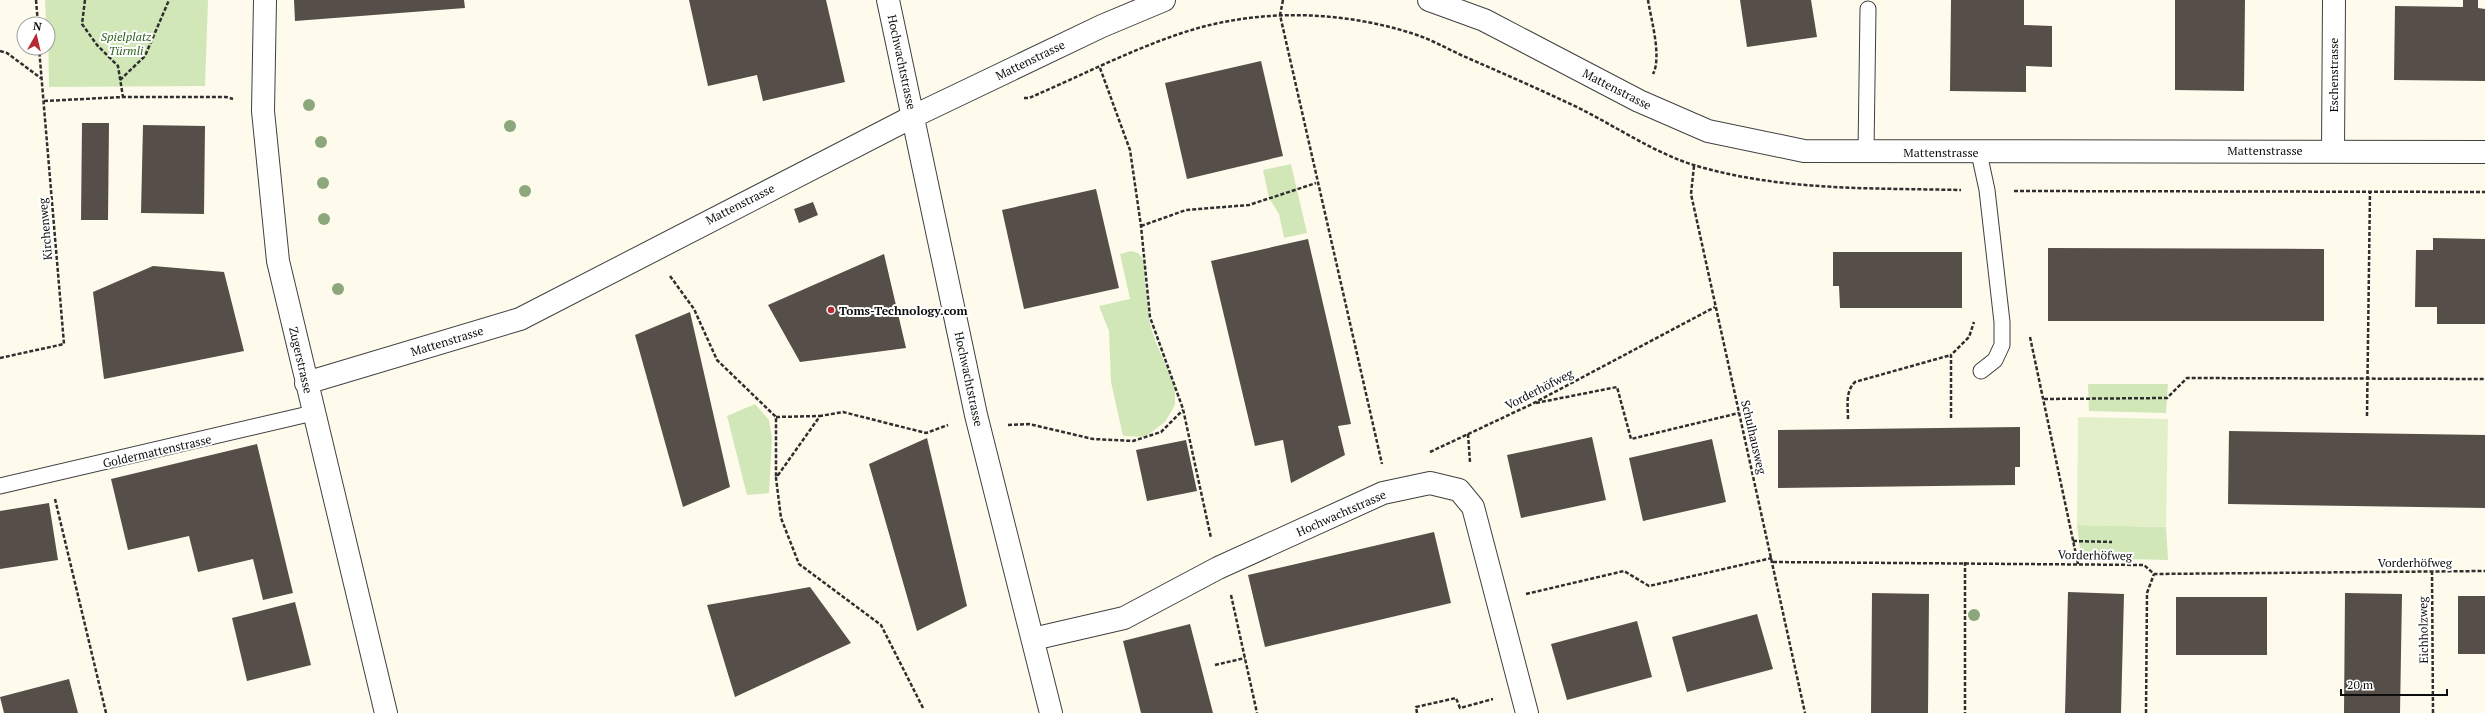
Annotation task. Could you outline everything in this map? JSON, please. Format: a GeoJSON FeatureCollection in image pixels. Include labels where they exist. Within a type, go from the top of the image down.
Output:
{"type":"FeatureCollection","features":[{"type":"Feature","properties":{"kind":"street","name":"Zugerstrasse"},"geometry":{"type":"LineString","coordinates":[[265,0],[263,111],[278,261],[313,413],[386,713]]}},
{"type":"Feature","properties":{"kind":"street","name":"Hochwachtstrasse"},"geometry":{"type":"LineString","coordinates":[[888,0],[914,116],[977,421],[1051,713]]}},
{"type":"Feature","properties":{"kind":"street","name":"Mattenstrasse"},"geometry":{"type":"LineString","coordinates":[[306,383],[520,319],[914,116],[1102,26],[1164,0]]}},
{"type":"Feature","properties":{"kind":"street","name":"Mattenstrasse"},"geometry":{"type":"LineString","coordinates":[[1429,0],[1484,20],[1639,101],[1708,131],[1804,151],[1979,153],[2333,150],[2485,152]]}},
{"type":"Feature","properties":{"kind":"street","name":"Eschenstrasse"},"geometry":{"type":"LineString","coordinates":[[2333,150],[2334,0]]}},
{"type":"Feature","properties":{"kind":"street","name":"Hochwachtstrasse"},"geometry":{"type":"LineString","coordinates":[[1033,639],[1124,618],[1384,483],[1430,483],[1459,490],[1472,507],[1527,713]]}},
{"type":"Feature","properties":{"kind":"lane"},"geometry":{"type":"LineString","coordinates":[[1866,152],[1868,9]]}},
{"type":"Feature","properties":{"kind":"lane"},"geometry":{"type":"LineString","coordinates":[[1979,153],[1987,190],[2002,322],[2002,345],[1995,360],[1981,371]]}},
{"type":"Feature","properties":{"kind":"lane","name":"Goldermattenstrasse"},"geometry":{"type":"LineString","coordinates":[[0,486],[50,476],[313,413]]}},
{"type":"Feature","properties":{"kind":"path"},"geometry":{"type":"LineString","coordinates":[[36,0],[37,16]]}},
{"type":"Feature","properties":{"kind":"path"},"geometry":{"type":"LineString","coordinates":[[85,0],[82,24],[96,45],[118,66],[123,98]]}},
{"type":"Feature","properties":{"kind":"path"},"geometry":{"type":"LineString","coordinates":[[120,80],[145,56],[169,0]]}},
{"type":"Feature","properties":{"kind":"path"},"geometry":{"type":"LineString","coordinates":[[1282,0],[1280,15],[1316,184],[1384,483]]}},
{"type":"Feature","properties":{"kind":"path"},"geometry":{"type":"LineString","coordinates":[[1622,130],[1656,68],[1656,46],[1648,0]]}},
{"type":"Feature","properties":{"kind":"path"},"geometry":{"type":"LineString","coordinates":[[1018,97],[1029,98],[1164,40],[1202,27],[1280,15],[1347,18],[1375,23],[1414,34],[1575,106],[1694,166],[1772,183],[1828,187],[1987,190],[2485,192]]}},
{"type":"Feature","properties":{"kind":"path"},"geometry":{"type":"LineString","coordinates":[[0,51],[7,53],[42,79]]}},
{"type":"Feature","properties":{"kind":"path","name":"Kirchenweg"},"geometry":{"type":"LineString","coordinates":[[0,358],[64,344],[41,56]]}},
{"type":"Feature","properties":{"kind":"path"},"geometry":{"type":"LineString","coordinates":[[1100,68],[1130,150],[1141,226],[1150,316],[1183,409],[1218,568],[1228,582],[1258,713]]}},
{"type":"Feature","properties":{"kind":"path"},"geometry":{"type":"LineString","coordinates":[[44,101],[123,98],[226,97],[263,111]]}},
{"type":"Feature","properties":{"kind":"path","name":"Schulhausweg"},"geometry":{"type":"LineString","coordinates":[[1694,166],[1691,194],[1805,713]]}},
{"type":"Feature","properties":{"kind":"path"},"geometry":{"type":"LineString","coordinates":[[1141,226],[1186,210],[1249,205],[1316,184]]}},
{"type":"Feature","properties":{"kind":"path"},"geometry":{"type":"LineString","coordinates":[[2368,416],[2370,191]]}},
{"type":"Feature","properties":{"kind":"path"},"geometry":{"type":"LineString","coordinates":[[670,276],[694,309],[717,360],[776,417],[820,416],[843,412],[926,433],[977,421],[1029,424],[1093,439],[1133,441],[1161,432],[1183,409]]}},
{"type":"Feature","properties":{"kind":"path","name":"Vorderhöfweg"},"geometry":{"type":"LineString","coordinates":[[1426,454],[1532,404],[1715,307]]}},
{"type":"Feature","properties":{"kind":"path"},"geometry":{"type":"LineString","coordinates":[[1848,419],[1848,394],[1850,387],[1856,382],[1951,355],[1969,337],[1974,317]]}},
{"type":"Feature","properties":{"kind":"path"},"geometry":{"type":"LineString","coordinates":[[1951,355],[1951,418]]}},
{"type":"Feature","properties":{"kind":"path"},"geometry":{"type":"LineString","coordinates":[[2034,356],[2078,564]]}},
{"type":"Feature","properties":{"kind":"path"},"geometry":{"type":"LineString","coordinates":[[2044,399],[2167,398],[2187,378],[2368,380],[2485,379]]}},
{"type":"Feature","properties":{"kind":"path"},"geometry":{"type":"LineString","coordinates":[[1532,404],[1617,387],[1631,438],[1739,413]]}},
{"type":"Feature","properties":{"kind":"path"},"geometry":{"type":"LineString","coordinates":[[776,478],[820,416]]}},
{"type":"Feature","properties":{"kind":"path"},"geometry":{"type":"LineString","coordinates":[[776,417],[776,478],[781,518],[799,564],[881,625],[923,708]]}},
{"type":"Feature","properties":{"kind":"path"},"geometry":{"type":"LineString","coordinates":[[50,476],[106,713]]}},
{"type":"Feature","properties":{"kind":"path"},"geometry":{"type":"LineString","coordinates":[[2073,541],[2112,542]]}},
{"type":"Feature","properties":{"kind":"path"},"geometry":{"type":"LineString","coordinates":[[1524,594],[1624,571],[1649,586],[1772,558]]}},
{"type":"Feature","properties":{"kind":"path","name":"Vorderhöfweg"},"geometry":{"type":"LineString","coordinates":[[1773,562],[2144,564],[2154,574],[2485,571]]}},
{"type":"Feature","properties":{"kind":"path"},"geometry":{"type":"LineString","coordinates":[[1965,562],[1965,713]]}},
{"type":"Feature","properties":{"kind":"path","name":"Eichholzweg"},"geometry":{"type":"LineString","coordinates":[[2432,571],[2433,713]]}},
{"type":"Feature","properties":{"kind":"path"},"geometry":{"type":"LineString","coordinates":[[2146,713],[2147,593],[2154,574]]}},
{"type":"Feature","properties":{"kind":"path"},"geometry":{"type":"LineString","coordinates":[[1214,665],[1245,658]]}},
{"type":"Feature","properties":{"kind":"path"},"geometry":{"type":"LineString","coordinates":[[1417,713],[1416,708],[1456,698],[1460,708],[1521,692]]}},
{"type":"Feature","properties":{"kind":"green space","name":"Spielplatz Türmli"},"geometry":{"type":"Polygon","coordinates":[[[45,0],[208,0],[205,86],[49,87],[49,56],[56,56],[56,16],[46,16],[45,0]]]}},
{"type":"Feature","properties":{"kind":"green space"},"geometry":{"type":"Polygon","coordinates":[[[1291,164],[1307,233],[1284,238],[1279,214],[1269,198],[1263,170],[1291,164]]]}},
{"type":"Feature","properties":{"kind":"green space"},"geometry":{"type":"Polygon","coordinates":[[[1131,251],[1138,253],[1145,262],[1145,283],[1150,324],[1156,343],[1175,386],[1175,405],[1165,422],[1145,437],[1123,436],[1111,382],[1109,331],[1099,306],[1130,299],[1120,254],[1131,251]]]}},
{"type":"Feature","properties":{"kind":"green space"},"geometry":{"type":"Polygon","coordinates":[[[2088,384],[2168,384],[2166,413],[2089,411],[2088,384]]]}},
{"type":"Feature","properties":{"kind":"green space"},"geometry":{"type":"Polygon","coordinates":[[[755,404],[769,420],[772,439],[769,493],[747,495],[727,416],[755,404]]]}},
{"type":"Feature","properties":{"kind":"green space"},"geometry":{"type":"Polygon","coordinates":[[[2078,417],[2168,419],[2166,527],[2077,525],[2078,417]]]}},
{"type":"Feature","properties":{"kind":"green space"},"geometry":{"type":"Polygon","coordinates":[[[2077,525],[2166,527],[2168,560],[2081,558],[2077,525]]]}},
{"type":"Feature","properties":{"kind":"building"},"geometry":{"type":"Polygon","coordinates":[[[294,0],[464,0],[465,8],[295,21],[294,0]]]}},
{"type":"Feature","properties":{"kind":"building"},"geometry":{"type":"Polygon","coordinates":[[[689,0],[826,0],[845,82],[763,101],[757,75],[708,86],[689,0]]]}},
{"type":"Feature","properties":{"kind":"building"},"geometry":{"type":"Polygon","coordinates":[[[1740,0],[1811,0],[1817,37],[1747,47],[1740,0]]]}},
{"type":"Feature","properties":{"kind":"building"},"geometry":{"type":"Polygon","coordinates":[[[1951,0],[2024,0],[2024,25],[2052,26],[2052,67],[2026,66],[2026,92],[1950,91],[1951,0]]]}},
{"type":"Feature","properties":{"kind":"building"},"geometry":{"type":"Polygon","coordinates":[[[2175,0],[2245,0],[2244,91],[2175,90],[2175,0]]]}},
{"type":"Feature","properties":{"kind":"building"},"geometry":{"type":"Polygon","coordinates":[[[2463,0],[2478,0],[2478,8],[2485,9],[2485,81],[2394,80],[2395,6],[2463,7],[2463,0]]]}},
{"type":"Feature","properties":{"kind":"building"},"geometry":{"type":"Polygon","coordinates":[[[1261,61],[1283,156],[1187,179],[1165,83],[1261,61]]]}},
{"type":"Feature","properties":{"kind":"building"},"geometry":{"type":"Polygon","coordinates":[[[82,123],[109,123],[108,220],[81,220],[82,123]]]}},
{"type":"Feature","properties":{"kind":"building"},"geometry":{"type":"Polygon","coordinates":[[[143,125],[205,126],[204,214],[141,213],[143,125]]]}},
{"type":"Feature","properties":{"kind":"building"},"geometry":{"type":"Polygon","coordinates":[[[1096,189],[1119,288],[1024,309],[1002,210],[1096,189]]]}},
{"type":"Feature","properties":{"kind":"building"},"geometry":{"type":"Polygon","coordinates":[[[813,202],[818,215],[799,223],[794,209],[813,202]]]}},
{"type":"Feature","properties":{"kind":"building"},"geometry":{"type":"Polygon","coordinates":[[[2433,238],[2485,239],[2485,324],[2437,324],[2437,307],[2415,307],[2416,250],[2433,250],[2433,238]]]}},
{"type":"Feature","properties":{"kind":"building"},"geometry":{"type":"Polygon","coordinates":[[[1308,239],[1351,424],[1338,426],[1345,455],[1291,483],[1283,440],[1255,446],[1211,261],[1308,239]]]}},
{"type":"Feature","properties":{"kind":"building"},"geometry":{"type":"Polygon","coordinates":[[[2048,248],[2324,249],[2324,321],[2048,321],[2048,248]]]}},
{"type":"Feature","properties":{"kind":"building"},"geometry":{"type":"Polygon","coordinates":[[[1833,252],[1962,252],[1962,308],[1840,308],[1839,286],[1833,286],[1833,252]]]}},
{"type":"Feature","properties":{"kind":"building"},"geometry":{"type":"Polygon","coordinates":[[[884,254],[906,348],[800,362],[768,305],[884,254]]]}},
{"type":"Feature","properties":{"kind":"building"},"geometry":{"type":"Polygon","coordinates":[[[153,266],[224,272],[244,351],[104,379],[93,292],[153,266]]]}},
{"type":"Feature","properties":{"kind":"building"},"geometry":{"type":"Polygon","coordinates":[[[690,312],[730,487],[683,507],[635,335],[690,312]]]}},
{"type":"Feature","properties":{"kind":"building"},"geometry":{"type":"Polygon","coordinates":[[[2020,427],[2020,467],[2015,467],[2015,485],[1778,488],[1778,430],[2020,427]]]}},
{"type":"Feature","properties":{"kind":"building"},"geometry":{"type":"Polygon","coordinates":[[[2229,431],[2485,435],[2485,508],[2228,504],[2229,431]]]}},
{"type":"Feature","properties":{"kind":"building"},"geometry":{"type":"Polygon","coordinates":[[[1592,437],[1606,500],[1521,518],[1507,455],[1592,437]]]}},
{"type":"Feature","properties":{"kind":"building"},"geometry":{"type":"Polygon","coordinates":[[[927,438],[967,606],[917,631],[869,464],[927,438]]]}},
{"type":"Feature","properties":{"kind":"building"},"geometry":{"type":"Polygon","coordinates":[[[1712,439],[1726,502],[1643,521],[1629,458],[1712,439]]]}},
{"type":"Feature","properties":{"kind":"building"},"geometry":{"type":"Polygon","coordinates":[[[1186,440],[1197,491],[1147,501],[1136,450],[1186,440]]]}},
{"type":"Feature","properties":{"kind":"building"},"geometry":{"type":"Polygon","coordinates":[[[257,444],[293,593],[263,600],[253,559],[198,572],[189,536],[128,550],[111,479],[257,444]]]}},
{"type":"Feature","properties":{"kind":"building"},"geometry":{"type":"Polygon","coordinates":[[[49,503],[58,560],[0,569],[0,511],[49,503]]]}},
{"type":"Feature","properties":{"kind":"building"},"geometry":{"type":"Polygon","coordinates":[[[1434,532],[1451,603],[1265,647],[1248,575],[1434,532]]]}},
{"type":"Feature","properties":{"kind":"building"},"geometry":{"type":"Polygon","coordinates":[[[810,587],[851,643],[735,697],[707,605],[810,587]]]}},
{"type":"Feature","properties":{"kind":"building"},"geometry":{"type":"Polygon","coordinates":[[[2068,592],[2124,594],[2121,713],[2065,713],[2068,592]]]}},
{"type":"Feature","properties":{"kind":"building"},"geometry":{"type":"Polygon","coordinates":[[[1872,593],[1929,594],[1928,713],[1871,713],[1872,593]]]}},
{"type":"Feature","properties":{"kind":"building"},"geometry":{"type":"Polygon","coordinates":[[[2345,593],[2402,594],[2400,713],[2344,713],[2345,593]]]}},
{"type":"Feature","properties":{"kind":"building"},"geometry":{"type":"Polygon","coordinates":[[[2458,596],[2485,596],[2485,654],[2458,654],[2458,596]]]}},
{"type":"Feature","properties":{"kind":"building"},"geometry":{"type":"Polygon","coordinates":[[[2176,597],[2267,597],[2267,655],[2176,655],[2176,597]]]}},
{"type":"Feature","properties":{"kind":"building"},"geometry":{"type":"Polygon","coordinates":[[[295,602],[311,665],[247,681],[232,618],[295,602]]]}},
{"type":"Feature","properties":{"kind":"building"},"geometry":{"type":"Polygon","coordinates":[[[1757,614],[1773,669],[1687,692],[1672,637],[1757,614]]]}},
{"type":"Feature","properties":{"kind":"building"},"geometry":{"type":"Polygon","coordinates":[[[1637,621],[1652,677],[1567,700],[1551,644],[1637,621]]]}},
{"type":"Feature","properties":{"kind":"building"},"geometry":{"type":"Polygon","coordinates":[[[1190,624],[1213,713],[1141,713],[1123,641],[1190,624]]]}},
{"type":"Feature","properties":{"kind":"building"},"geometry":{"type":"Polygon","coordinates":[[[69,679],[78,713],[4,713],[0,697],[69,679]]]}},
{"type":"Feature","properties":{"kind":"place","name":"Toms-Technology.com"},"geometry":{"type":"Point","coordinates":[831,310]}}]}
